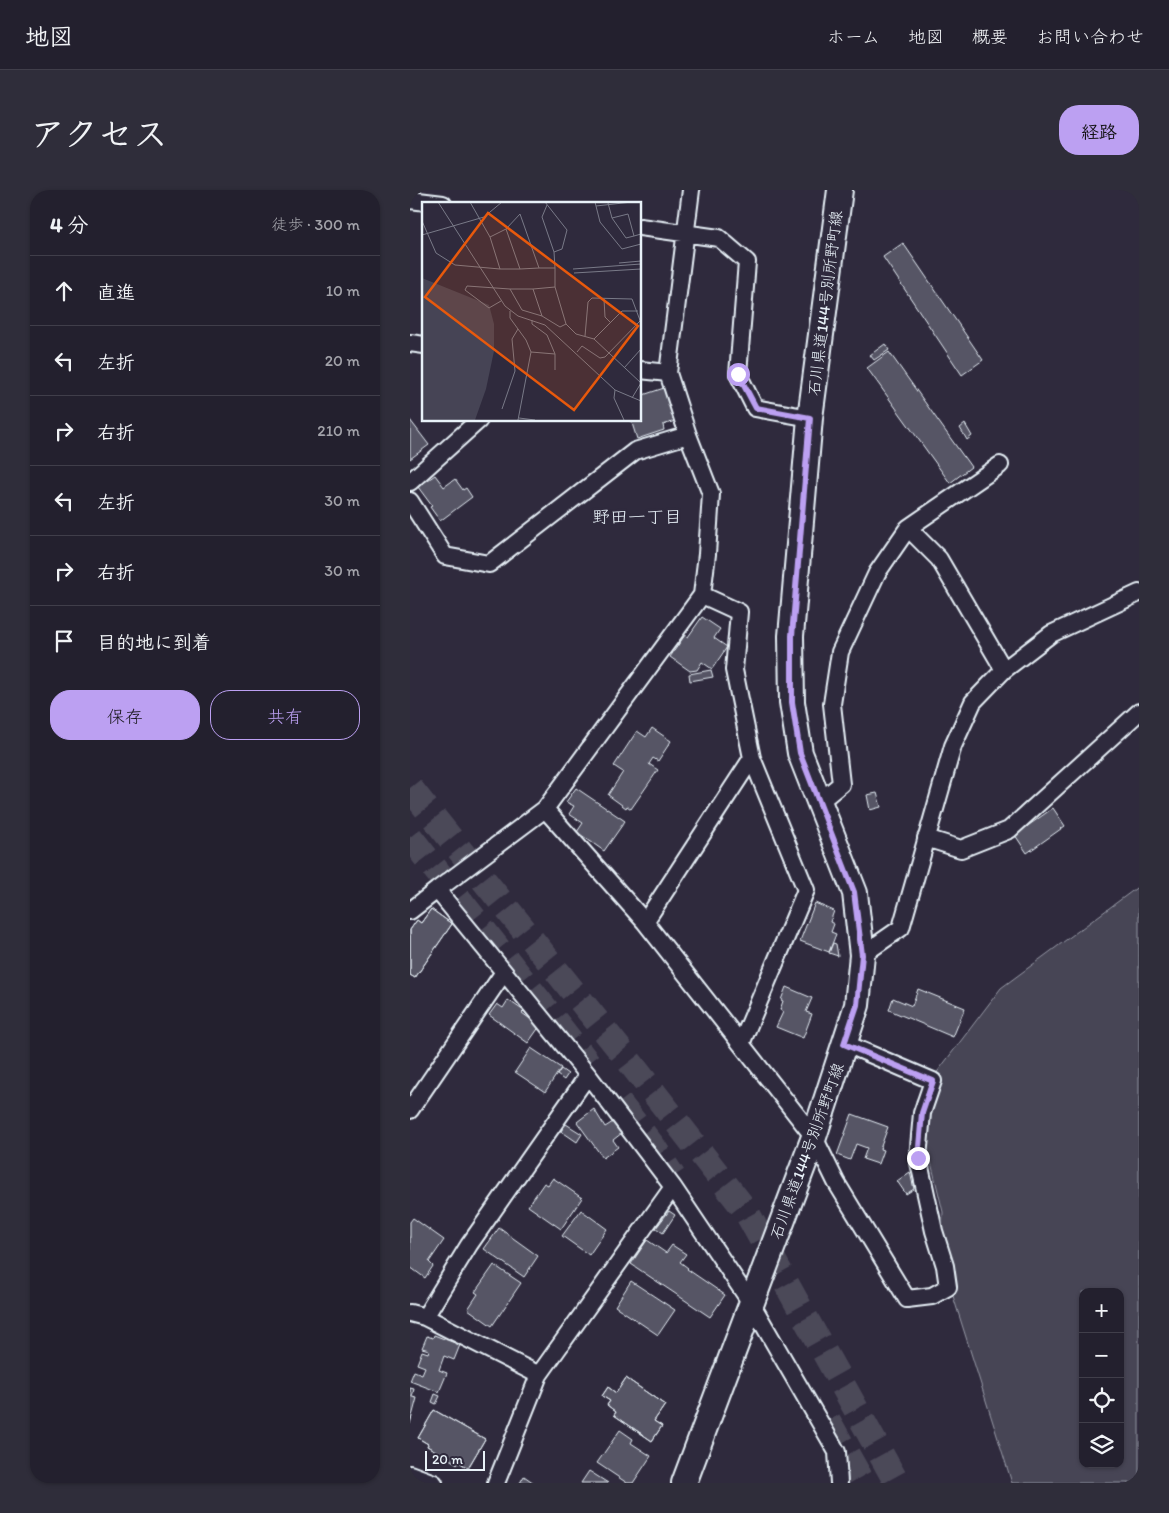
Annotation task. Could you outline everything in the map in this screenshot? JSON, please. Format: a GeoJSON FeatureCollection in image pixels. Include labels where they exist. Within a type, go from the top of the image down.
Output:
{"type":"FeatureCollection","features":[{"type":"Feature","properties":{"kind":"main road","name":"石川県道144号別所野町線"},"geometry":{"type":"LineString","coordinates":[[684,1483],[814,1137],[857,1005],[862,955],[854,892],[800,753],[792,702],[792,636],[810,418],[840,190]]}},
{"type":"Feature","properties":{"kind":"street"},"geometry":{"type":"LineString","coordinates":[[410,911],[545,809],[702,595],[711,494],[688,435],[668,374],[691,190]]}},
{"type":"Feature","properties":{"kind":"street"},"geometry":{"type":"LineString","coordinates":[[410,200],[426,202]]}},
{"type":"Feature","properties":{"kind":"street"},"geometry":{"type":"LineString","coordinates":[[641,227],[719,238],[747,262],[738,374],[756,408],[810,418]]}},
{"type":"Feature","properties":{"kind":"street"},"geometry":{"type":"LineString","coordinates":[[641,370],[668,374]]}},
{"type":"Feature","properties":{"kind":"street"},"geometry":{"type":"LineString","coordinates":[[410,482],[478,421]]}},
{"type":"Feature","properties":{"kind":"street"},"geometry":{"type":"LineString","coordinates":[[410,501],[445,556],[489,564],[635,451],[688,435]]}},
{"type":"Feature","properties":{"kind":"street"},"geometry":{"type":"LineString","coordinates":[[819,802],[841,784],[832,704],[840,652],[877,573],[908,528],[1000,465]]}},
{"type":"Feature","properties":{"kind":"street"},"geometry":{"type":"LineString","coordinates":[[908,528],[939,559],[1004,670]]}},
{"type":"Feature","properties":{"kind":"street"},"geometry":{"type":"LineString","coordinates":[[862,955],[901,928],[953,746],[973,702],[1004,670],[1051,634],[1139,593]]}},
{"type":"Feature","properties":{"kind":"street"},"geometry":{"type":"LineString","coordinates":[[702,595],[739,612],[734,670],[752,758],[806,890],[741,1044]]}},
{"type":"Feature","properties":{"kind":"street"},"geometry":{"type":"LineString","coordinates":[[926,838],[961,849],[1009,830],[1139,712]]}},
{"type":"Feature","properties":{"kind":"street"},"geometry":{"type":"LineString","coordinates":[[645,922],[752,758]]}},
{"type":"Feature","properties":{"kind":"street"},"geometry":{"type":"LineString","coordinates":[[545,809],[645,922],[814,1137],[836,1182],[907,1299],[932,1296],[948,1287],[945,1266],[934,1231],[918,1158],[922,1113],[933,1081],[844,1044]]}},
{"type":"Feature","properties":{"kind":"street"},"geometry":{"type":"LineString","coordinates":[[437,890],[588,1075],[673,1187],[751,1303],[837,1452],[839,1483]]}},
{"type":"Feature","properties":{"kind":"street"},"geometry":{"type":"LineString","coordinates":[[410,1110],[504,972]]}},
{"type":"Feature","properties":{"kind":"street"},"geometry":{"type":"LineString","coordinates":[[539,1375],[418,1315],[470,1245],[588,1075]]}},
{"type":"Feature","properties":{"kind":"street"},"geometry":{"type":"LineString","coordinates":[[496,1483],[539,1375],[673,1187]]}},
{"type":"Feature","properties":{"kind":"street"},"geometry":{"type":"LineString","coordinates":[[410,1474],[434,1483]]}},
{"type":"Feature","properties":{"kind":"shaded area"},"geometry":{"type":"Polygon","coordinates":[[[1139,886],[1139,1483],[1012,1483],[941,1258],[943,1212],[916,1100],[1001,988],[1139,886]]]}},
{"type":"Feature","properties":{"kind":"building"},"geometry":{"type":"Polygon","coordinates":[[[903,243],[983,360],[962,375],[883,257],[903,243]]]}},
{"type":"Feature","properties":{"kind":"building"},"geometry":{"type":"Polygon","coordinates":[[[885,344],[889,350],[874,360],[870,355],[885,344]]]}},
{"type":"Feature","properties":{"kind":"building"},"geometry":{"type":"Polygon","coordinates":[[[889,352],[971,467],[950,483],[867,368],[889,352]]]}},
{"type":"Feature","properties":{"kind":"building"},"geometry":{"type":"Polygon","coordinates":[[[664,388],[675,421],[663,425],[664,430],[637,439],[631,421],[641,421],[641,396],[664,388]]]}},
{"type":"Feature","properties":{"kind":"building"},"geometry":{"type":"Polygon","coordinates":[[[410,420],[429,445],[410,459],[410,420]]]}},
{"type":"Feature","properties":{"kind":"building"},"geometry":{"type":"Polygon","coordinates":[[[965,424],[972,436],[967,440],[960,428],[965,424]]]}},
{"type":"Feature","properties":{"kind":"building"},"geometry":{"type":"Polygon","coordinates":[[[435,475],[444,487],[455,479],[463,490],[466,488],[472,497],[440,521],[418,487],[435,475]]]}},
{"type":"Feature","properties":{"kind":"building"},"geometry":{"type":"Polygon","coordinates":[[[702,617],[720,629],[714,638],[727,647],[712,669],[702,662],[697,670],[690,671],[670,657],[685,635],[688,637],[702,617]]]}},
{"type":"Feature","properties":{"kind":"building"},"geometry":{"type":"Polygon","coordinates":[[[711,670],[713,677],[690,681],[689,674],[711,670]]]}},
{"type":"Feature","properties":{"kind":"building"},"geometry":{"type":"Polygon","coordinates":[[[652,728],[671,741],[658,761],[653,758],[649,764],[658,770],[631,809],[627,806],[626,808],[608,795],[623,772],[614,766],[637,731],[646,737],[652,728]]]}},
{"type":"Feature","properties":{"kind":"building"},"geometry":{"type":"Polygon","coordinates":[[[576,788],[625,821],[604,851],[577,832],[583,823],[569,814],[574,806],[566,802],[576,788]]]}},
{"type":"Feature","properties":{"kind":"building"},"geometry":{"type":"Polygon","coordinates":[[[877,793],[881,807],[870,810],[867,795],[877,793]]]}},
{"type":"Feature","properties":{"kind":"building"},"geometry":{"type":"Polygon","coordinates":[[[1053,808],[1065,826],[1027,853],[1015,835],[1053,808]]]}},
{"type":"Feature","properties":{"kind":"building"},"geometry":{"type":"Polygon","coordinates":[[[815,903],[834,911],[830,922],[834,924],[831,932],[836,934],[829,952],[800,941],[815,903]]]}},
{"type":"Feature","properties":{"kind":"building"},"geometry":{"type":"Polygon","coordinates":[[[431,909],[452,924],[415,978],[410,975],[410,930],[417,920],[421,923],[431,909]]]}},
{"type":"Feature","properties":{"kind":"building"},"geometry":{"type":"Polygon","coordinates":[[[431,909],[452,924],[415,978],[410,975],[410,930],[417,920],[421,923],[431,909]]]}},
{"type":"Feature","properties":{"kind":"building"},"geometry":{"type":"Polygon","coordinates":[[[833,943],[836,944],[838,956],[829,953],[833,943]]]}},
{"type":"Feature","properties":{"kind":"building"},"geometry":{"type":"Polygon","coordinates":[[[786,987],[812,998],[806,1012],[812,1014],[803,1038],[776,1027],[783,1012],[780,1010],[783,1001],[781,1000],[786,987]]]}},
{"type":"Feature","properties":{"kind":"building"},"geometry":{"type":"Polygon","coordinates":[[[918,989],[965,1008],[953,1037],[889,1010],[893,998],[912,1006],[918,989]]]}},
{"type":"Feature","properties":{"kind":"building"},"geometry":{"type":"Polygon","coordinates":[[[508,1000],[524,1011],[522,1013],[540,1026],[528,1043],[489,1015],[497,1004],[503,1008],[508,1000]]]}},
{"type":"Feature","properties":{"kind":"building"},"geometry":{"type":"Polygon","coordinates":[[[531,1048],[561,1068],[545,1092],[515,1072],[531,1048]]]}},
{"type":"Feature","properties":{"kind":"building"},"geometry":{"type":"Polygon","coordinates":[[[561,1069],[568,1074],[564,1080],[557,1075],[561,1069]]]}},
{"type":"Feature","properties":{"kind":"building"},"geometry":{"type":"Polygon","coordinates":[[[594,1109],[605,1127],[613,1122],[622,1133],[613,1140],[618,1147],[603,1158],[577,1122],[594,1109]]]}},
{"type":"Feature","properties":{"kind":"building"},"geometry":{"type":"Polygon","coordinates":[[[852,1114],[888,1127],[880,1149],[883,1150],[878,1164],[863,1159],[867,1148],[856,1144],[850,1160],[837,1155],[852,1114]]]}},
{"type":"Feature","properties":{"kind":"building"},"geometry":{"type":"Polygon","coordinates":[[[566,1124],[582,1134],[577,1142],[561,1131],[566,1124]]]}},
{"type":"Feature","properties":{"kind":"building"},"geometry":{"type":"Polygon","coordinates":[[[910,1172],[914,1189],[906,1194],[897,1181],[910,1172]]]}},
{"type":"Feature","properties":{"kind":"building"},"geometry":{"type":"Polygon","coordinates":[[[553,1178],[582,1198],[561,1229],[528,1206],[544,1183],[548,1185],[553,1178]]]}},
{"type":"Feature","properties":{"kind":"building"},"geometry":{"type":"Polygon","coordinates":[[[581,1210],[607,1229],[589,1255],[562,1236],[581,1210]]]}},
{"type":"Feature","properties":{"kind":"building"},"geometry":{"type":"Polygon","coordinates":[[[669,1211],[675,1215],[663,1233],[656,1228],[669,1211]]]}},
{"type":"Feature","properties":{"kind":"building"},"geometry":{"type":"Polygon","coordinates":[[[413,1218],[444,1240],[429,1262],[433,1266],[425,1278],[410,1267],[410,1222],[413,1218]]]}},
{"type":"Feature","properties":{"kind":"building"},"geometry":{"type":"Polygon","coordinates":[[[499,1228],[538,1256],[524,1277],[484,1249],[499,1228]]]}},
{"type":"Feature","properties":{"kind":"building"},"geometry":{"type":"Polygon","coordinates":[[[647,1240],[666,1253],[672,1245],[686,1254],[680,1262],[687,1269],[725,1295],[710,1317],[631,1264],[647,1240]]]}},
{"type":"Feature","properties":{"kind":"building"},"geometry":{"type":"Polygon","coordinates":[[[494,1265],[521,1283],[492,1326],[468,1309],[478,1294],[475,1292],[494,1265]]]}},
{"type":"Feature","properties":{"kind":"building"},"geometry":{"type":"Polygon","coordinates":[[[631,1281],[675,1310],[658,1335],[615,1306],[631,1281]]]}},
{"type":"Feature","properties":{"kind":"building"},"geometry":{"type":"Polygon","coordinates":[[[434,1335],[460,1345],[454,1360],[444,1356],[439,1370],[447,1373],[439,1392],[410,1381],[414,1371],[422,1374],[425,1367],[417,1364],[422,1351],[428,1353],[429,1350],[422,1348],[427,1336],[433,1338],[434,1335]]]}},
{"type":"Feature","properties":{"kind":"building"},"geometry":{"type":"Polygon","coordinates":[[[626,1378],[665,1405],[654,1421],[662,1426],[652,1441],[614,1415],[616,1412],[607,1405],[610,1401],[602,1396],[608,1387],[616,1393],[626,1378]]]}},
{"type":"Feature","properties":{"kind":"building"},"geometry":{"type":"Polygon","coordinates":[[[626,1378],[665,1405],[654,1421],[662,1426],[652,1441],[614,1415],[616,1412],[607,1405],[610,1401],[602,1396],[608,1387],[616,1393],[626,1378]]]}},
{"type":"Feature","properties":{"kind":"building"},"geometry":{"type":"Polygon","coordinates":[[[410,1388],[414,1389],[412,1397],[417,1398],[410,1424],[410,1388]]]}},
{"type":"Feature","properties":{"kind":"building"},"geometry":{"type":"Polygon","coordinates":[[[435,1394],[440,1396],[436,1404],[432,1402],[435,1394]]]}},
{"type":"Feature","properties":{"kind":"building"},"geometry":{"type":"Polygon","coordinates":[[[434,1410],[485,1439],[468,1468],[427,1446],[428,1444],[418,1438],[434,1410]]]}},
{"type":"Feature","properties":{"kind":"building"},"geometry":{"type":"Polygon","coordinates":[[[434,1410],[485,1439],[468,1468],[427,1446],[428,1444],[418,1438],[434,1410]]]}},
{"type":"Feature","properties":{"kind":"building"},"geometry":{"type":"Polygon","coordinates":[[[620,1430],[633,1439],[631,1443],[651,1456],[633,1483],[627,1483],[597,1463],[620,1430]]]}},
{"type":"Feature","properties":{"kind":"building"},"geometry":{"type":"Polygon","coordinates":[[[589,1471],[608,1483],[581,1483],[589,1471]]]}},
{"type":"Feature","properties":{"kind":"building"},"geometry":{"type":"Polygon","coordinates":[[[524,1476],[534,1483],[520,1483],[524,1476]]]}},
{"type":"Feature","properties":{"kind":"tunnel"},"geometry":{"type":"LineString","coordinates":[[410,788],[625,1056],[746,1211],[897,1483]]}},
{"type":"Feature","properties":{"kind":"tunnel"},"geometry":{"type":"LineString","coordinates":[[410,837],[588,1063]]}},
{"type":"Feature","properties":{"kind":"tunnel"},"geometry":{"type":"LineString","coordinates":[[619,1103],[652,1145],[673,1177]]}},
{"type":"Feature","properties":{"kind":"tunnel"},"geometry":{"type":"LineString","coordinates":[[828,1421],[863,1483]]}},
{"type":"Feature","properties":{"kind":"district","name":"野田一丁目"},"geometry":{"type":"Point","coordinates":[637,517]}},
{"type":"Feature","properties":{"kind":"route"},"geometry":{"type":"LineString","coordinates":[[738,374],[756,408],[810,418],[792,636],[792,702],[800,753],[854,892],[862,955],[857,1005],[844,1044],[933,1081],[922,1113],[918,1158]]}}]}
